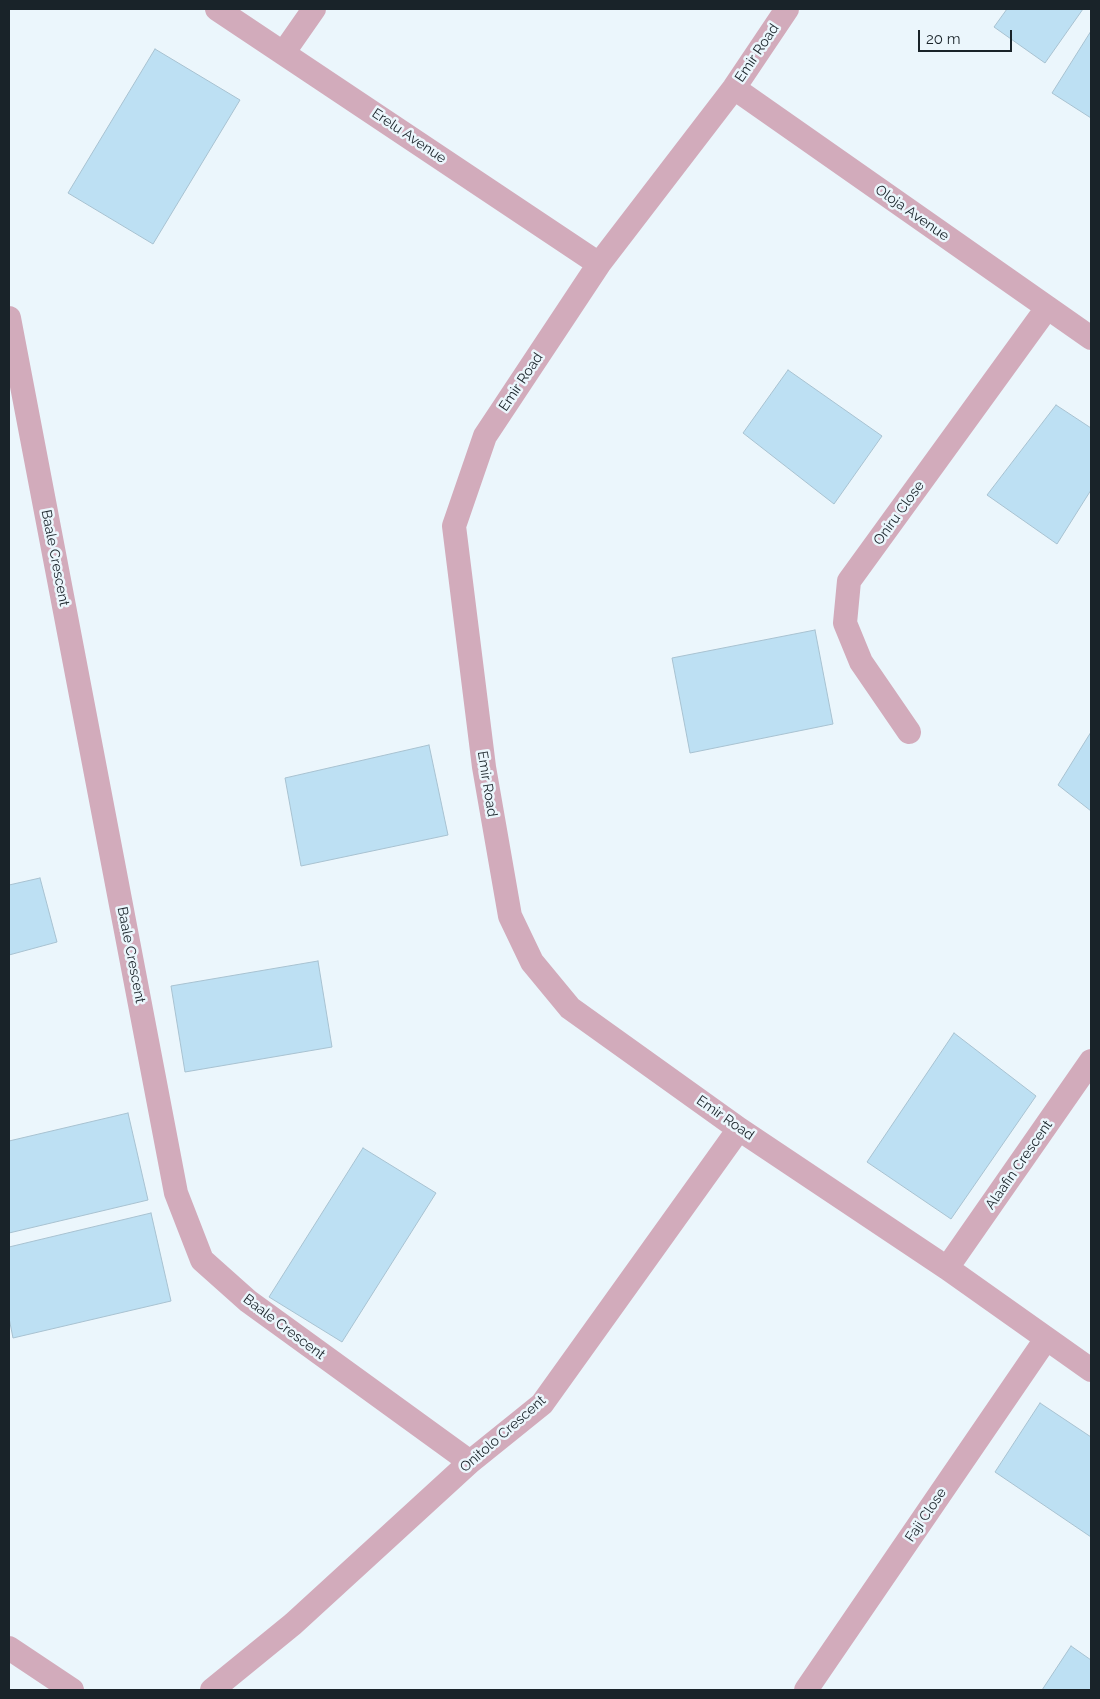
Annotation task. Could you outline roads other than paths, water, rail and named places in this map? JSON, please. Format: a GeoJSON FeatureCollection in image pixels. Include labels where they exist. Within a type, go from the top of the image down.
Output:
{"type":"FeatureCollection","features":[{"type":"Feature","properties":{"kind":"street","name":"Erelu Avenue"},"geometry":{"type":"LineString","coordinates":[[217,9],[599,264]]}},
{"type":"Feature","properties":{"kind":"street"},"geometry":{"type":"LineString","coordinates":[[284,52],[314,9]]}},
{"type":"Feature","properties":{"kind":"street","name":"Emir Road"},"geometry":{"type":"LineString","coordinates":[[787,9],[734,88],[599,264],[485,436],[454,526],[484,767],[510,916],[532,962],[570,1008],[739,1128],[947,1268],[1091,1370]]}},
{"type":"Feature","properties":{"kind":"street","name":"Oloja Avenue"},"geometry":{"type":"LineString","coordinates":[[734,88],[1091,338]]}},
{"type":"Feature","properties":{"kind":"street","name":"Oniru Close"},"geometry":{"type":"LineString","coordinates":[[909,732],[861,662],[845,623],[849,581],[1048,308]]}},
{"type":"Feature","properties":{"kind":"street","name":"Baale Crescent"},"geometry":{"type":"LineString","coordinates":[[9,318],[176,1193],[202,1260],[248,1301],[470,1462]]}},
{"type":"Feature","properties":{"kind":"street","name":"Alaafin Crescent"},"geometry":{"type":"LineString","coordinates":[[947,1268],[1091,1061]]}},
{"type":"Feature","properties":{"kind":"street","name":"Onitolo Crescent"},"geometry":{"type":"LineString","coordinates":[[212,1690],[293,1624],[470,1462],[542,1404],[739,1128]]}},
{"type":"Feature","properties":{"kind":"street","name":"Faji Close"},"geometry":{"type":"LineString","coordinates":[[806,1690],[1046,1339]]}},
{"type":"Feature","properties":{"kind":"street"},"geometry":{"type":"LineString","coordinates":[[9,1648],[72,1690]]}}]}
